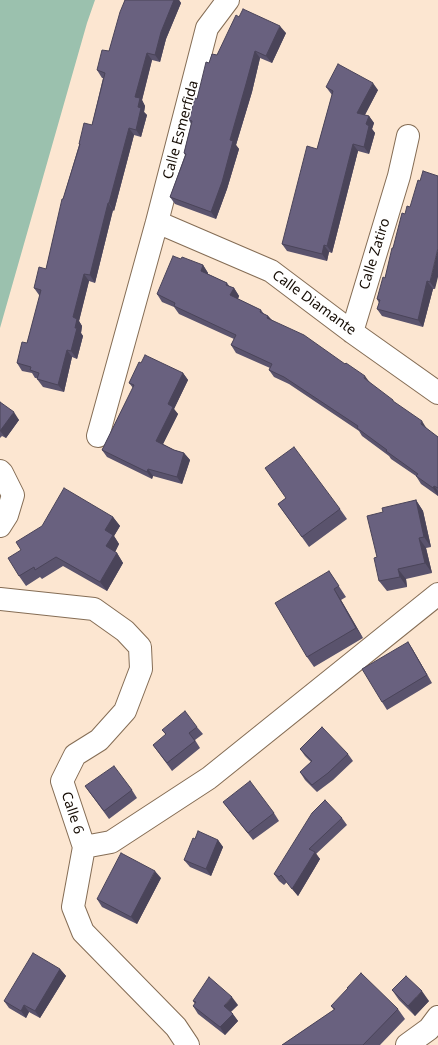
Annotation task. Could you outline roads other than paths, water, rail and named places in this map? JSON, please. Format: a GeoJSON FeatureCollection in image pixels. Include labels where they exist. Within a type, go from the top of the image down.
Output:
{"type":"FeatureCollection","features":[{"type":"Feature","properties":{"kind":"street","name":"Calle Esmerfida"},"geometry":{"type":"LineString","coordinates":[[98,436],[157,222],[207,28],[228,0]]}},
{"type":"Feature","properties":{"kind":"street","name":"Calle Zatiro"},"geometry":{"type":"LineString","coordinates":[[352,332],[399,176],[408,136]]}},
{"type":"Feature","properties":{"kind":"street","name":"Calle Diamante"},"geometry":{"type":"LineString","coordinates":[[157,222],[271,271],[352,332],[438,393]]}},
{"type":"Feature","properties":{"kind":"street"},"geometry":{"type":"LineString","coordinates":[[0,471],[13,495],[7,514],[0,526]]}},
{"type":"Feature","properties":{"kind":"street"},"geometry":{"type":"LineString","coordinates":[[84,847],[111,842],[209,778],[438,594]]}},
{"type":"Feature","properties":{"kind":"street","name":"Calle 6"},"geometry":{"type":"LineString","coordinates":[[0,599],[94,609],[125,631],[140,647],[142,669],[125,711],[99,740],[75,755],[62,781],[84,847],[73,907],[83,932],[176,1027],[188,1045]]}},
{"type":"Feature","properties":{"kind":"street"},"geometry":{"type":"LineString","coordinates":[[407,1045],[429,1029],[438,1017]]}}]}
